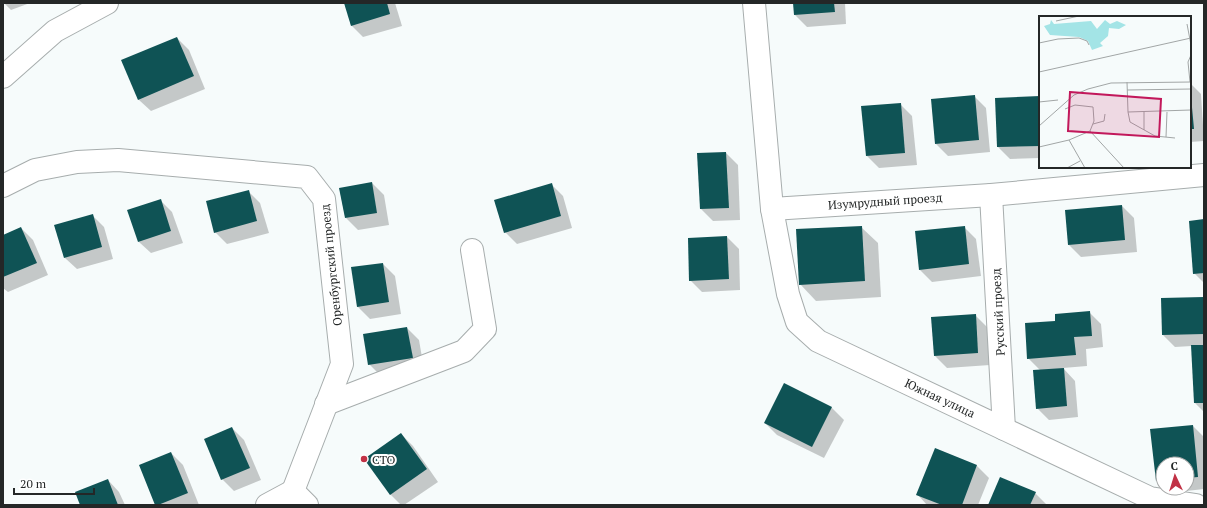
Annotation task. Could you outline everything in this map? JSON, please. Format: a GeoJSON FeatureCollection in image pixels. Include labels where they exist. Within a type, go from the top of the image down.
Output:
{"type":"FeatureCollection","features":[{"type":"Feature","properties":{"kind":"street"},"geometry":{"type":"LineString","coordinates":[[3,77],[55,31],[107,3]]}},
{"type":"Feature","properties":{"kind":"street"},"geometry":{"type":"LineString","coordinates":[[754,3],[772,208]]}},
{"type":"Feature","properties":{"kind":"street","name":"Оренбургский проезд"},"geometry":{"type":"LineString","coordinates":[[3,186],[35,170],[77,162],[118,160],[307,177],[324,199],[342,364],[326,404],[300,498]]}},
{"type":"Feature","properties":{"kind":"street","name":"Изумрудный проезд"},"geometry":{"type":"LineString","coordinates":[[772,208],[991,194],[1204,176]]}},
{"type":"Feature","properties":{"kind":"street","name":"Русский проезд"},"geometry":{"type":"LineString","coordinates":[[991,194],[1004,429]]}},
{"type":"Feature","properties":{"kind":"street","name":"Южная улица"},"geometry":{"type":"LineString","coordinates":[[772,208],[788,294],[797,322],[818,341],[1150,498],[1196,505]]}},
{"type":"Feature","properties":{"kind":"street"},"geometry":{"type":"LineString","coordinates":[[326,404],[464,351],[485,329],[472,250]]}},
{"type":"Feature","properties":{"kind":"street"},"geometry":{"type":"LineString","coordinates":[[266,505],[300,498]]}},
{"type":"Feature","properties":{"kind":"building"},"geometry":{"type":"Polygon","coordinates":[[[344,3],[387,3],[390,14],[351,26],[344,3]]]}},
{"type":"Feature","properties":{"kind":"building"},"geometry":{"type":"Polygon","coordinates":[[[793,3],[834,3],[835,12],[794,15],[793,3]]]}},
{"type":"Feature","properties":{"kind":"building"},"geometry":{"type":"Polygon","coordinates":[[[177,37],[194,76],[138,100],[121,60],[177,37]]]}},
{"type":"Feature","properties":{"kind":"building"},"geometry":{"type":"Polygon","coordinates":[[[975,95],[979,140],[935,144],[931,99],[975,95]]]}},
{"type":"Feature","properties":{"kind":"building"},"geometry":{"type":"Polygon","coordinates":[[[1039,96],[1039,146],[997,147],[995,98],[1039,96]]]}},
{"type":"Feature","properties":{"kind":"building"},"geometry":{"type":"Polygon","coordinates":[[[1191,97],[1194,129],[1191,129],[1191,97]]]}},
{"type":"Feature","properties":{"kind":"building"},"geometry":{"type":"Polygon","coordinates":[[[901,103],[905,153],[866,156],[861,106],[901,103]]]}},
{"type":"Feature","properties":{"kind":"building"},"geometry":{"type":"Polygon","coordinates":[[[726,152],[729,208],[700,209],[697,153],[726,152]]]}},
{"type":"Feature","properties":{"kind":"building"},"geometry":{"type":"Polygon","coordinates":[[[372,182],[377,213],[345,218],[339,188],[372,182]]]}},
{"type":"Feature","properties":{"kind":"building"},"geometry":{"type":"Polygon","coordinates":[[[552,183],[561,216],[504,233],[494,200],[552,183]]]}},
{"type":"Feature","properties":{"kind":"building"},"geometry":{"type":"Polygon","coordinates":[[[249,190],[257,221],[214,233],[206,201],[249,190]]]}},
{"type":"Feature","properties":{"kind":"building"},"geometry":{"type":"Polygon","coordinates":[[[161,199],[171,231],[138,242],[127,210],[161,199]]]}},
{"type":"Feature","properties":{"kind":"building"},"geometry":{"type":"Polygon","coordinates":[[[1122,205],[1125,240],[1068,245],[1065,210],[1122,205]]]}},
{"type":"Feature","properties":{"kind":"building"},"geometry":{"type":"Polygon","coordinates":[[[93,214],[102,247],[64,258],[54,225],[93,214]]]}},
{"type":"Feature","properties":{"kind":"building"},"geometry":{"type":"Polygon","coordinates":[[[1204,219],[1204,273],[1193,274],[1189,221],[1204,219]]]}},
{"type":"Feature","properties":{"kind":"building"},"geometry":{"type":"Polygon","coordinates":[[[862,226],[865,281],[799,285],[796,229],[862,226]]]}},
{"type":"Feature","properties":{"kind":"building"},"geometry":{"type":"Polygon","coordinates":[[[965,226],[969,264],[919,270],[915,231],[965,226]]]}},
{"type":"Feature","properties":{"kind":"building"},"geometry":{"type":"Polygon","coordinates":[[[21,227],[37,263],[3,277],[3,235],[21,227]]]}},
{"type":"Feature","properties":{"kind":"building"},"geometry":{"type":"Polygon","coordinates":[[[727,236],[729,279],[689,281],[688,238],[727,236]]]}},
{"type":"Feature","properties":{"kind":"building"},"geometry":{"type":"Polygon","coordinates":[[[383,263],[389,302],[357,307],[351,267],[383,263]]]}},
{"type":"Feature","properties":{"kind":"building"},"geometry":{"type":"Polygon","coordinates":[[[1204,297],[1204,334],[1162,335],[1161,298],[1204,297]]]}},
{"type":"Feature","properties":{"kind":"building"},"geometry":{"type":"Polygon","coordinates":[[[1090,311],[1092,336],[1074,337],[1076,355],[1027,359],[1025,323],[1055,321],[1055,314],[1090,311]]]}},
{"type":"Feature","properties":{"kind":"building"},"geometry":{"type":"Polygon","coordinates":[[[976,314],[978,353],[934,356],[931,317],[976,314]]]}},
{"type":"Feature","properties":{"kind":"building"},"geometry":{"type":"Polygon","coordinates":[[[407,327],[413,358],[368,365],[363,334],[407,327]]]}},
{"type":"Feature","properties":{"kind":"building"},"geometry":{"type":"Polygon","coordinates":[[[1191,345],[1204,345],[1204,403],[1194,403],[1191,345]]]}},
{"type":"Feature","properties":{"kind":"building"},"geometry":{"type":"Polygon","coordinates":[[[1064,368],[1067,406],[1036,409],[1033,370],[1064,368]]]}},
{"type":"Feature","properties":{"kind":"building"},"geometry":{"type":"Polygon","coordinates":[[[784,383],[832,407],[812,447],[764,423],[784,383]]]}},
{"type":"Feature","properties":{"kind":"building"},"geometry":{"type":"Polygon","coordinates":[[[1193,425],[1198,477],[1195,477],[1195,456],[1155,456],[1155,472],[1150,429],[1193,425]]]}},
{"type":"Feature","properties":{"kind":"building"},"geometry":{"type":"Polygon","coordinates":[[[232,427],[250,468],[221,480],[204,439],[232,427]]]}},
{"type":"Feature","properties":{"kind":"building"},"geometry":{"type":"Polygon","coordinates":[[[401,433],[427,469],[390,495],[364,459],[401,433]]]}},
{"type":"Feature","properties":{"kind":"building"},"geometry":{"type":"Polygon","coordinates":[[[935,448],[977,465],[962,505],[942,505],[916,495],[935,448]]]}},
{"type":"Feature","properties":{"kind":"building"},"geometry":{"type":"Polygon","coordinates":[[[171,452],[188,493],[155,505],[139,465],[171,452]]]}},
{"type":"Feature","properties":{"kind":"building"},"geometry":{"type":"Polygon","coordinates":[[[1000,477],[1036,492],[1030,505],[988,505],[1000,477]]]}},
{"type":"Feature","properties":{"kind":"building"},"geometry":{"type":"Polygon","coordinates":[[[108,479],[118,505],[80,505],[75,492],[108,479]]]}},
{"type":"Feature","properties":{"kind":"place","name":"СТО"},"geometry":{"type":"Point","coordinates":[364,459]}}]}
